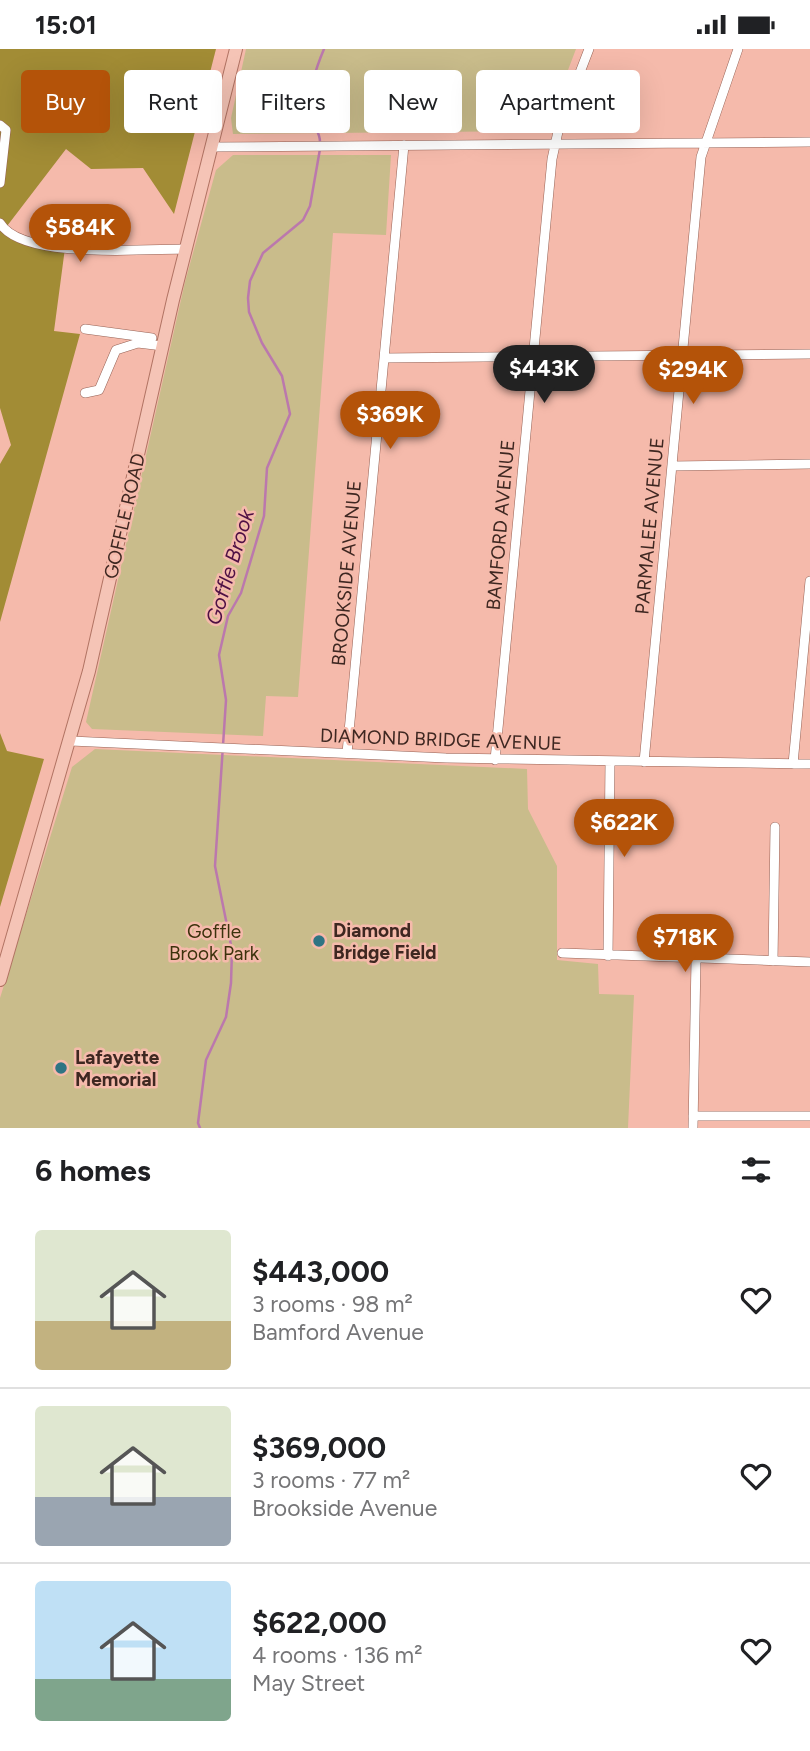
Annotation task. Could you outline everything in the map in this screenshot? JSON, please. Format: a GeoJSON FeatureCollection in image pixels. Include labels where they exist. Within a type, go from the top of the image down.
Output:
{"type":"FeatureCollection","features":[{"type":"Feature","properties":{"kind":"main road","name":"GOFFLE ROAD"},"geometry":{"type":"LineString","coordinates":[[0,980],[71,741],[186,249],[236,49]]}},
{"type":"Feature","properties":{"kind":"street","name":"BAMFORD AVENUE"},"geometry":{"type":"LineString","coordinates":[[495,760],[555,144],[589,49]]}},
{"type":"Feature","properties":{"kind":"street","name":"PARMALEE AVENUE"},"geometry":{"type":"LineString","coordinates":[[644,762],[704,142],[738,49]]}},
{"type":"Feature","properties":{"kind":"street"},"geometry":{"type":"LineString","coordinates":[[0,125],[6,130],[0,183]]}},
{"type":"Feature","properties":{"kind":"street"},"geometry":{"type":"LineString","coordinates":[[212,147],[810,142]]}},
{"type":"Feature","properties":{"kind":"street","name":"BROOKSIDE AVENUE"},"geometry":{"type":"LineString","coordinates":[[347,753],[404,145]]}},
{"type":"Feature","properties":{"kind":"street"},"geometry":{"type":"LineString","coordinates":[[0,223],[20,241],[31,244],[90,250],[186,249]]}},
{"type":"Feature","properties":{"kind":"street"},"geometry":{"type":"LineString","coordinates":[[85,329],[164,343]]}},
{"type":"Feature","properties":{"kind":"street"},"geometry":{"type":"LineString","coordinates":[[85,393],[99,390],[117,350],[138,343],[164,343]]}},
{"type":"Feature","properties":{"kind":"street"},"geometry":{"type":"LineString","coordinates":[[384,358],[810,354]]}},
{"type":"Feature","properties":{"kind":"street"},"geometry":{"type":"LineString","coordinates":[[672,466],[810,464]]}},
{"type":"Feature","properties":{"kind":"street"},"geometry":{"type":"LineString","coordinates":[[793,764],[810,581]]}},
{"type":"Feature","properties":{"kind":"street","name":"DIAMOND BRIDGE AVENUE"},"geometry":{"type":"LineString","coordinates":[[71,741],[495,760],[810,764]]}},
{"type":"Feature","properties":{"kind":"street"},"geometry":{"type":"LineString","coordinates":[[608,956],[610,762]]}},
{"type":"Feature","properties":{"kind":"street"},"geometry":{"type":"LineString","coordinates":[[773,961],[775,827]]}},
{"type":"Feature","properties":{"kind":"street"},"geometry":{"type":"LineString","coordinates":[[562,953],[810,962]]}},
{"type":"Feature","properties":{"kind":"street"},"geometry":{"type":"LineString","coordinates":[[693,1128],[696,959]]}},
{"type":"Feature","properties":{"kind":"street"},"geometry":{"type":"LineString","coordinates":[[693,1116],[810,1116]]}},
{"type":"Feature","properties":{"kind":"green space"},"geometry":{"type":"Polygon","coordinates":[[[246,49],[576,49],[568,70],[476,70],[476,132],[462,132],[462,70],[364,70],[364,133],[350,133],[350,70],[241,70],[246,49]]]}},
{"type":"Feature","properties":{"kind":"green space"},"geometry":{"type":"Polygon","coordinates":[[[236,95],[236,133],[332,133],[233,134],[231,118],[236,95]]]}},
{"type":"Feature","properties":{"kind":"green space"},"geometry":{"type":"Polygon","coordinates":[[[233,155],[391,155],[386,235],[333,233],[298,697],[266,696],[263,736],[92,729],[86,722],[185,282],[216,170],[233,155]]]}},
{"type":"Feature","properties":{"kind":"green space","name":"Goffle Brook Park"},"geometry":{"type":"Polygon","coordinates":[[[95,749],[527,769],[528,809],[557,866],[557,960],[598,964],[599,994],[634,995],[628,1128],[0,1128],[0,998],[72,767],[95,749]]]}},
{"type":"Feature","properties":{"kind":"shaded area"},"geometry":{"type":"Polygon","coordinates":[[[0,49],[216,49],[211,70],[124,70],[124,133],[195,133],[174,214],[143,168],[91,169],[66,149],[4,230],[65,248],[54,331],[80,334],[0,622],[0,464],[11,445],[0,408],[0,49]]]}},
{"type":"Feature","properties":{"kind":"shaded area"},"geometry":{"type":"Polygon","coordinates":[[[0,733],[7,751],[44,759],[0,907],[0,733]]]}},
{"type":"Feature","properties":{"kind":"waterway","name":"Goffle Brook"},"geometry":{"type":"LineString","coordinates":[[320,142],[311,116],[310,100],[315,73],[324,49]]}},
{"type":"Feature","properties":{"kind":"waterway","name":"Goffle Brook"},"geometry":{"type":"LineString","coordinates":[[200,1128],[198,1123],[206,1060],[226,1017],[231,983],[232,950],[215,866],[226,700],[219,655],[228,616],[241,593],[264,516],[267,468],[290,414],[282,376],[262,343],[249,312],[250,281],[263,253],[303,220],[310,206],[320,149]]}},
{"type":"Feature","properties":{"kind":"place","name":"Diamond Bridge Field"},"geometry":{"type":"Point","coordinates":[319,941]}},
{"type":"Feature","properties":{"kind":"place","name":"Lafayette Memorial"},"geometry":{"type":"Point","coordinates":[61,1068]}}]}
